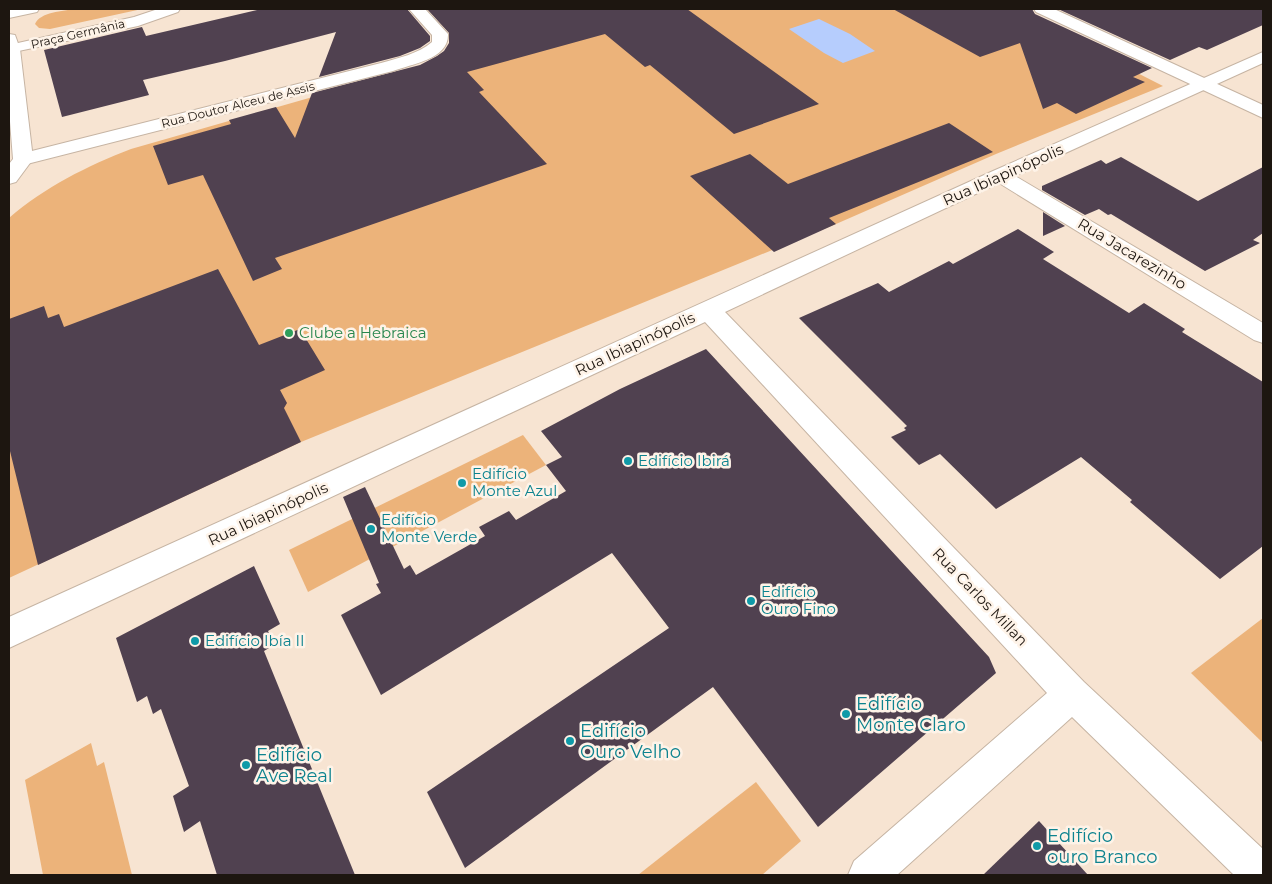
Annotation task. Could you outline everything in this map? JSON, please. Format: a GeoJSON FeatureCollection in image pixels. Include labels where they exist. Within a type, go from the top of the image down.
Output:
{"type":"FeatureCollection","features":[{"type":"Feature","properties":{"kind":"street"},"geometry":{"type":"LineString","coordinates":[[9,13],[30,9]]}},
{"type":"Feature","properties":{"kind":"street","name":"Praça Germânia"},"geometry":{"type":"LineString","coordinates":[[10,44],[138,20],[172,9]]}},
{"type":"Feature","properties":{"kind":"street","name":"Rua Doutor Alceu de Assis"},"geometry":{"type":"LineString","coordinates":[[23,159],[387,68],[419,56],[435,48],[440,43],[440,34],[417,9]]}},
{"type":"Feature","properties":{"kind":"street"},"geometry":{"type":"LineString","coordinates":[[1042,9],[1263,112]]}},
{"type":"Feature","properties":{"kind":"street"},"geometry":{"type":"LineString","coordinates":[[9,178],[23,159],[10,44]]}},
{"type":"Feature","properties":{"kind":"street","name":"Rua Ibiapinópolis"},"geometry":{"type":"LineString","coordinates":[[9,633],[708,310],[1263,57]]}},
{"type":"Feature","properties":{"kind":"street","name":"Rua Jacarezinho"},"geometry":{"type":"LineString","coordinates":[[1000,176],[1263,334]]}},
{"type":"Feature","properties":{"kind":"street","name":"Rua Carlos Millan"},"geometry":{"type":"LineString","coordinates":[[708,310],[1072,694],[1262,875]]}},
{"type":"Feature","properties":{"kind":"street"},"geometry":{"type":"LineString","coordinates":[[868,875],[1072,694]]}},
{"type":"Feature","properties":{"kind":"shaded area"},"geometry":{"type":"Polygon","coordinates":[[[76,9],[142,9],[50,29],[39,28],[35,24],[47,15],[76,9]]]}},
{"type":"Feature","properties":{"kind":"shaded area","name":"Clube a Hebraica"},"geometry":{"type":"Polygon","coordinates":[[[447,9],[1011,9],[1163,86],[996,154],[836,224],[301,442],[9,578],[9,218],[67,178],[131,149],[484,48],[447,9]]]}},
{"type":"Feature","properties":{"kind":"shaded area"},"geometry":{"type":"Polygon","coordinates":[[[523,435],[546,465],[308,592],[289,550],[523,435]]]}},
{"type":"Feature","properties":{"kind":"shaded area"},"geometry":{"type":"Polygon","coordinates":[[[1263,618],[1263,743],[1191,673],[1263,618]]]}},
{"type":"Feature","properties":{"kind":"shaded area"},"geometry":{"type":"Polygon","coordinates":[[[91,743],[97,766],[104,762],[132,875],[43,875],[25,780],[91,743]]]}},
{"type":"Feature","properties":{"kind":"shaded area"},"geometry":{"type":"Polygon","coordinates":[[[756,782],[801,841],[762,875],[638,875],[756,782]]]}},
{"type":"Feature","properties":{"kind":"water"},"geometry":{"type":"Polygon","coordinates":[[[819,19],[850,34],[875,51],[843,63],[824,53],[789,29],[819,19]]]}},
{"type":"Feature","properties":{"kind":"building"},"geometry":{"type":"Polygon","coordinates":[[[261,9],[407,9],[430,36],[430,41],[420,48],[400,56],[319,77],[336,32],[143,80],[149,95],[62,117],[44,50],[142,27],[146,36],[261,9]]]}},
{"type":"Feature","properties":{"kind":"building"},"geometry":{"type":"Polygon","coordinates":[[[427,9],[687,9],[819,104],[734,134],[650,65],[645,67],[605,34],[467,72],[484,90],[479,92],[547,164],[275,258],[282,269],[253,281],[203,175],[168,185],[153,146],[231,124],[229,120],[276,107],[295,138],[312,93],[420,65],[444,51],[449,43],[449,33],[427,9]]]}},
{"type":"Feature","properties":{"kind":"building"},"geometry":{"type":"Polygon","coordinates":[[[893,9],[1032,9],[1035,14],[1152,68],[1133,77],[1145,82],[1076,114],[1057,103],[1043,109],[1020,43],[980,57],[893,9]]]}},
{"type":"Feature","properties":{"kind":"building"},"geometry":{"type":"Polygon","coordinates":[[[1058,9],[1263,9],[1263,25],[1207,50],[1199,47],[1170,60],[1058,9]]]}},
{"type":"Feature","properties":{"kind":"building"},"geometry":{"type":"Polygon","coordinates":[[[949,123],[993,152],[829,218],[836,224],[774,252],[690,176],[750,154],[788,184],[949,123]]]}},
{"type":"Feature","properties":{"kind":"building"},"geometry":{"type":"Polygon","coordinates":[[[1121,157],[1198,201],[1263,167],[1263,233],[1253,240],[1260,243],[1205,271],[1111,214],[1108,215],[1099,209],[1085,215],[1042,190],[1042,186],[1101,160],[1106,164],[1121,157]]]}},
{"type":"Feature","properties":{"kind":"building"},"geometry":{"type":"Polygon","coordinates":[[[1043,212],[1065,226],[1043,236],[1043,212]]]}},
{"type":"Feature","properties":{"kind":"building"},"geometry":{"type":"Polygon","coordinates":[[[1018,229],[1054,252],[1043,259],[1129,313],[1144,303],[1185,329],[1182,332],[1263,382],[1263,546],[1220,579],[1081,457],[996,509],[940,454],[919,465],[891,437],[906,430],[904,428],[907,426],[799,318],[878,283],[889,292],[949,261],[953,264],[1018,229]]]}},
{"type":"Feature","properties":{"kind":"building"},"geometry":{"type":"Polygon","coordinates":[[[218,269],[259,345],[300,329],[325,370],[280,390],[287,403],[284,408],[301,442],[38,565],[9,447],[9,319],[44,306],[48,318],[59,314],[64,327],[218,269]]]}},
{"type":"Feature","properties":{"kind":"building"},"geometry":{"type":"Polygon","coordinates":[[[706,349],[989,657],[996,673],[818,827],[713,687],[465,868],[427,792],[669,628],[612,553],[381,695],[341,615],[381,593],[376,584],[379,583],[343,497],[365,487],[404,569],[410,565],[416,575],[485,536],[479,527],[509,511],[516,520],[566,491],[546,465],[562,457],[541,431],[620,389],[706,349]]]}},
{"type":"Feature","properties":{"kind":"building"},"geometry":{"type":"Polygon","coordinates":[[[254,566],[280,624],[268,631],[274,645],[264,651],[355,875],[217,875],[200,821],[184,832],[173,796],[189,786],[161,709],[153,714],[147,696],[137,702],[116,638],[254,566]]]}},
{"type":"Feature","properties":{"kind":"building","name":"Edifício ouro Branco"},"geometry":{"type":"Polygon","coordinates":[[[1039,821],[1088,875],[983,875],[1039,821]]]}},
{"type":"Feature","properties":{"kind":"place","name":"Clube a Hebraica"},"geometry":{"type":"Point","coordinates":[289,333]}},
{"type":"Feature","properties":{"kind":"place","name":"Edifício Ibirá"},"geometry":{"type":"Point","coordinates":[628,461]}},
{"type":"Feature","properties":{"kind":"place","name":"Edifício Monte Azul"},"geometry":{"type":"Point","coordinates":[462,483]}},
{"type":"Feature","properties":{"kind":"place","name":"Edifício Monte Verde"},"geometry":{"type":"Point","coordinates":[371,529]}},
{"type":"Feature","properties":{"kind":"place","name":"Edifício Ouro Fino"},"geometry":{"type":"Point","coordinates":[751,601]}},
{"type":"Feature","properties":{"kind":"place","name":"Edifício Ibía II"},"geometry":{"type":"Point","coordinates":[195,641]}},
{"type":"Feature","properties":{"kind":"place","name":"Edifício Monte Claro"},"geometry":{"type":"Point","coordinates":[846,714]}},
{"type":"Feature","properties":{"kind":"place","name":"Edifício Ouro Velho"},"geometry":{"type":"Point","coordinates":[570,741]}},
{"type":"Feature","properties":{"kind":"place","name":"Edifício Ave Real"},"geometry":{"type":"Point","coordinates":[246,765]}},
{"type":"Feature","properties":{"kind":"place","name":"Edifício ouro Branco"},"geometry":{"type":"Point","coordinates":[1037,846]}}]}
